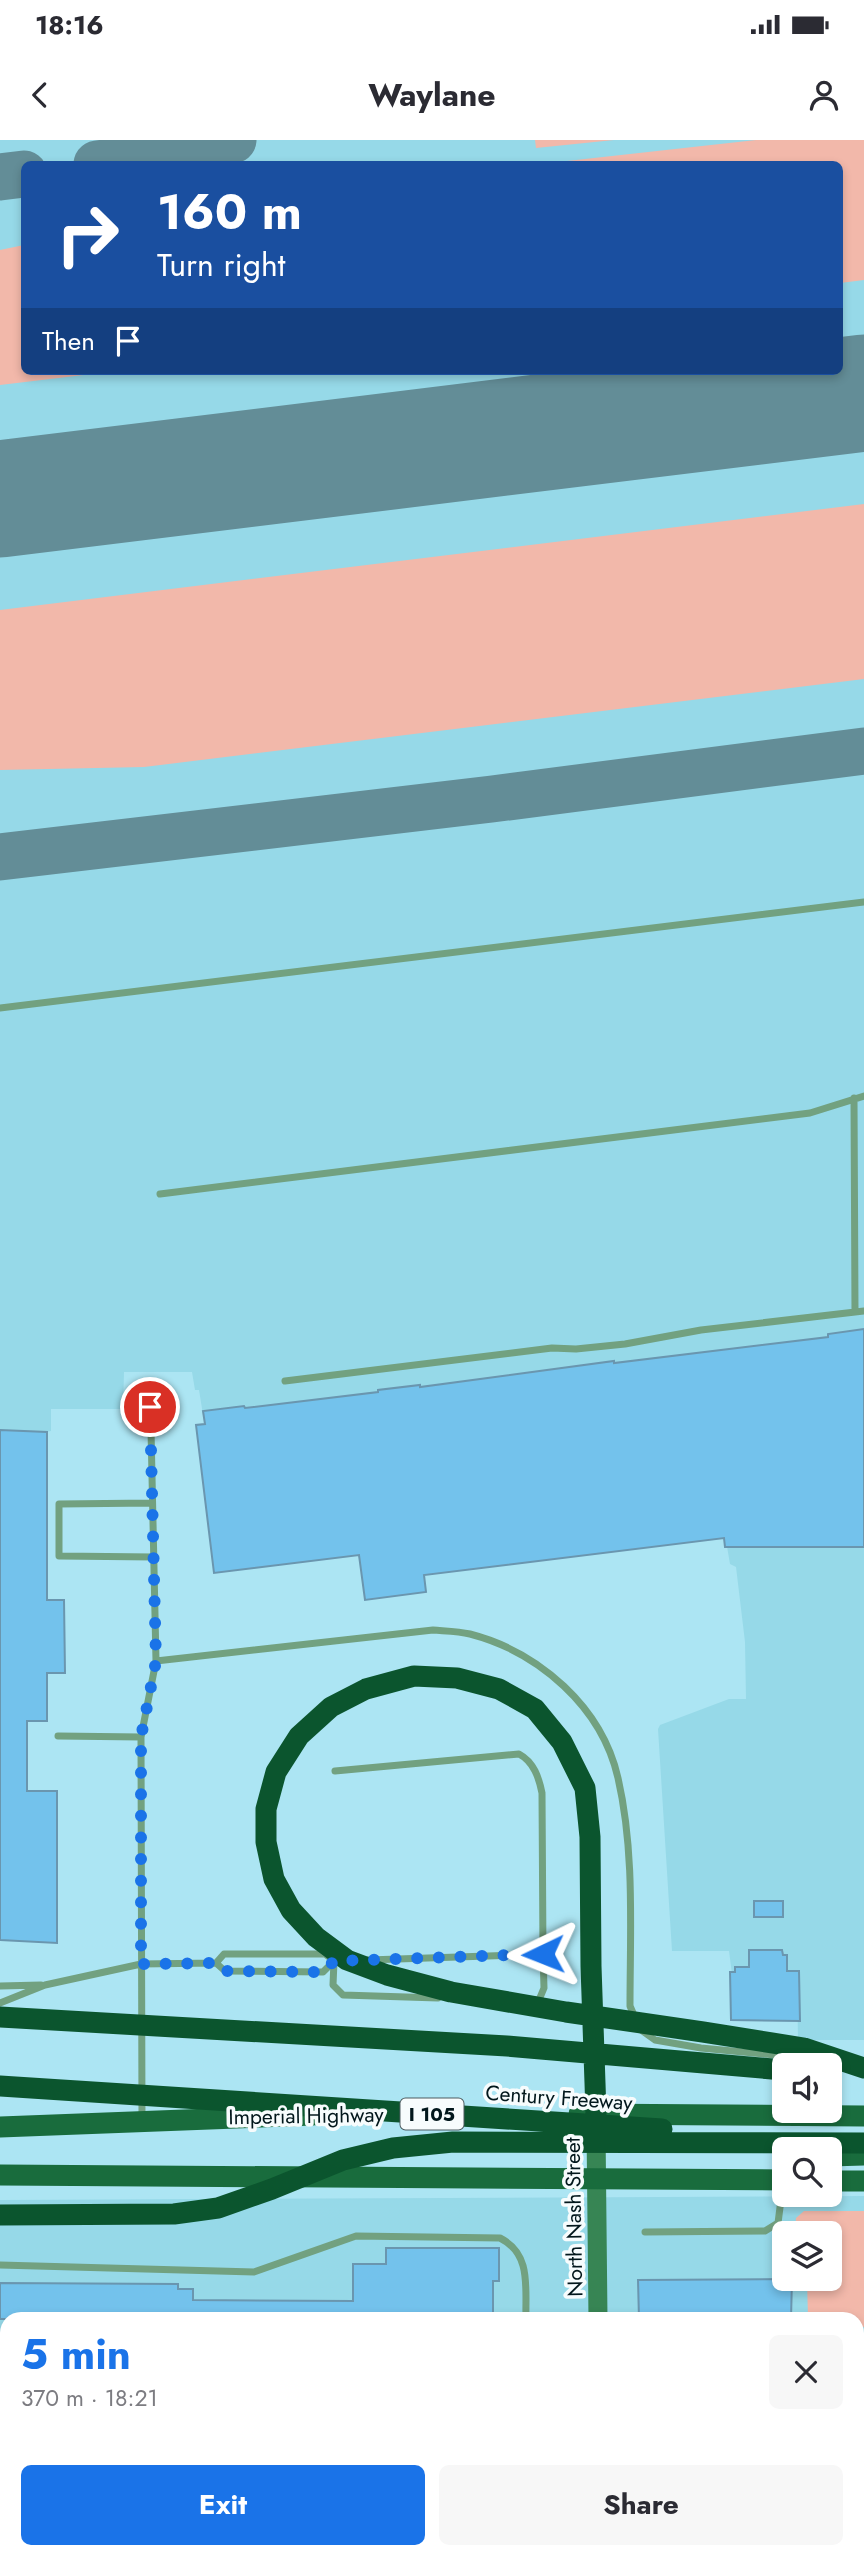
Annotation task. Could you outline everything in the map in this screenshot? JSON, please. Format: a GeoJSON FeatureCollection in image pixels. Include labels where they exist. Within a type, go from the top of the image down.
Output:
{"type":"FeatureCollection","features":[{"type":"Feature","properties":{"kind":"highway"},"geometry":{"type":"LineString","coordinates":[[596,2114],[590,1837],[585,1788],[562,1742],[535,1709],[499,1689],[457,1678],[414,1676],[366,1689],[331,1707],[299,1736],[276,1772],[266,1809],[266,1842],[274,1879],[291,1910],[316,1937],[347,1960],[387,1975],[464,1994],[804,2048],[864,2068]]}},
{"type":"Feature","properties":{"kind":"highway"},"geometry":{"type":"LineString","coordinates":[[0,2017],[508,2046],[772,2069]]}},
{"type":"Feature","properties":{"kind":"highway"},"geometry":{"type":"LineString","coordinates":[[842,2073],[864,2074]]}},
{"type":"Feature","properties":{"kind":"highway","name":"Century Freeway"},"geometry":{"type":"LineString","coordinates":[[0,2086],[864,2143]]}},
{"type":"Feature","properties":{"kind":"highway"},"geometry":{"type":"LineString","coordinates":[[0,2215],[174,2214],[218,2208],[343,2160],[393,2148],[453,2142],[864,2143]]}},
{"type":"Feature","properties":{"kind":"main road","name":"Imperial Highway"},"geometry":{"type":"LineString","coordinates":[[0,2127],[280,2115],[864,2116]]}},
{"type":"Feature","properties":{"kind":"main road"},"geometry":{"type":"LineString","coordinates":[[842,2156],[864,2155]]}},
{"type":"Feature","properties":{"kind":"main road"},"geometry":{"type":"LineString","coordinates":[[0,2175],[772,2181]]}},
{"type":"Feature","properties":{"kind":"main road"},"geometry":{"type":"LineString","coordinates":[[842,2180],[864,2181]]}},
{"type":"Feature","properties":{"kind":"street","name":"North Nash Street"},"geometry":{"type":"LineString","coordinates":[[596,2114],[598,2312]]}},
{"type":"Feature","properties":{"kind":"lane"},"geometry":{"type":"LineString","coordinates":[[0,1008],[864,902]]}},
{"type":"Feature","properties":{"kind":"lane"},"geometry":{"type":"LineString","coordinates":[[160,1194],[810,1113],[864,1096]]}},
{"type":"Feature","properties":{"kind":"lane"},"geometry":{"type":"LineString","coordinates":[[285,1381],[552,1348],[576,1349],[678,1333],[860,1311],[854,1098]]}},
{"type":"Feature","properties":{"kind":"lane"},"geometry":{"type":"LineString","coordinates":[[142,2121],[141,1737],[156,1661],[149,1383]]}},
{"type":"Feature","properties":{"kind":"lane"},"geometry":{"type":"LineString","coordinates":[[152,1503],[60,1504],[59,1556],[154,1557]]}},
{"type":"Feature","properties":{"kind":"lane"},"geometry":{"type":"LineString","coordinates":[[156,1661],[433,1630],[468,1634],[508,1647],[547,1671],[580,1700],[604,1740],[618,1776],[625,1822],[629,1896],[630,2006],[639,2029],[655,2040],[701,2048],[864,2061]]}},
{"type":"Feature","properties":{"kind":"lane"},"geometry":{"type":"LineString","coordinates":[[58,1736],[141,1737]]}},
{"type":"Feature","properties":{"kind":"lane"},"geometry":{"type":"LineString","coordinates":[[334,1961],[333,1985],[343,1995],[539,2000],[544,1988],[542,1793],[538,1776],[525,1758],[519,1754],[335,1771]]}},
{"type":"Feature","properties":{"kind":"lane"},"geometry":{"type":"LineString","coordinates":[[216,1963],[223,1954],[325,1954],[334,1961],[543,1954]]}},
{"type":"Feature","properties":{"kind":"lane"},"geometry":{"type":"LineString","coordinates":[[0,2003],[45,1985],[141,1964],[216,1963],[225,1971],[323,1972],[334,1961]]}},
{"type":"Feature","properties":{"kind":"lane"},"geometry":{"type":"LineString","coordinates":[[0,1986],[45,1985]]}},
{"type":"Feature","properties":{"kind":"lane"},"geometry":{"type":"LineString","coordinates":[[645,2232],[765,2231],[778,2222],[779,2207]]}},
{"type":"Feature","properties":{"kind":"lane"},"geometry":{"type":"LineString","coordinates":[[0,2265],[254,2272],[356,2236],[500,2238],[513,2244],[519,2254],[525,2272],[526,2312]]}},
{"type":"Feature","properties":{"kind":"shaded area"},"geometry":{"type":"Polygon","coordinates":[[[0,140],[864,140],[864,2040],[798,2040],[797,1974],[732,1974],[729,1951],[672,1951],[658,1729],[660,1725],[729,1699],[746,1699],[745,1642],[736,1567],[730,1564],[722,1517],[205,1427],[199,1390],[195,1390],[192,1372],[124,1372],[123,1409],[51,1409],[51,1431],[45,1432],[45,1441],[0,1441],[0,140]]]}},
{"type":"Feature","properties":{"kind":"shaded area"},"geometry":{"type":"Polygon","coordinates":[[[535,140],[614,140],[536,148],[535,140]]]}},
{"type":"Feature","properties":{"kind":"shaded area"},"geometry":{"type":"Polygon","coordinates":[[[756,140],[864,140],[864,280],[843,283],[843,161],[567,161],[756,140]]]}},
{"type":"Feature","properties":{"kind":"shaded area"},"geometry":{"type":"Polygon","coordinates":[[[21,246],[21,375],[84,375],[0,385],[0,250],[21,246]]]}},
{"type":"Feature","properties":{"kind":"shaded area"},"geometry":{"type":"Polygon","coordinates":[[[864,504],[864,679],[144,767],[0,770],[0,610],[864,504]]]}},
{"type":"Feature","properties":{"kind":"shaded area"},"geometry":{"type":"Polygon","coordinates":[[[772,2196],[772,2207],[842,2207],[842,2196],[864,2196],[864,2312],[0,2312],[0,2200],[772,2196]]]}},
{"type":"Feature","properties":{"kind":"shaded area"},"geometry":{"type":"Polygon","coordinates":[[[804,2211],[864,2211],[864,2312],[808,2312],[807,2291],[842,2291],[842,2221],[796,2221],[804,2211]]]}},
{"type":"Feature","properties":{"kind":"building"},"geometry":{"type":"Polygon","coordinates":[[[864,1329],[864,1547],[725,1547],[724,1538],[424,1575],[426,1592],[365,1600],[359,1555],[214,1573],[196,1425],[205,1424],[203,1411],[828,1337],[828,1334],[864,1329]]]}},
{"type":"Feature","properties":{"kind":"building"},"geometry":{"type":"Polygon","coordinates":[[[0,1430],[47,1432],[47,1600],[64,1600],[65,1673],[47,1673],[47,1721],[27,1721],[27,1791],[57,1791],[57,1943],[0,1940],[0,1430]]]}},
{"type":"Feature","properties":{"kind":"building"},"geometry":{"type":"Polygon","coordinates":[[[754,1901],[783,1901],[783,1917],[754,1917],[754,1901]]]}},
{"type":"Feature","properties":{"kind":"building"},"geometry":{"type":"Polygon","coordinates":[[[749,1950],[782,1950],[783,1955],[787,1955],[787,1971],[799,1971],[800,2021],[731,2020],[730,1972],[735,1972],[735,1967],[749,1967],[749,1950]]]}},
{"type":"Feature","properties":{"kind":"building"},"geometry":{"type":"Polygon","coordinates":[[[386,2248],[499,2248],[499,2281],[493,2281],[493,2312],[0,2312],[0,2283],[178,2284],[178,2289],[193,2289],[193,2300],[353,2301],[353,2264],[386,2264],[386,2248]]]}},
{"type":"Feature","properties":{"kind":"building"},"geometry":{"type":"Polygon","coordinates":[[[772,2279],[772,2291],[792,2291],[791,2312],[639,2312],[638,2280],[772,2279]]]}},
{"type":"Feature","properties":{"kind":"taxiway"},"geometry":{"type":"LineString","coordinates":[[120,161],[203,150],[233,140]]}},
{"type":"Feature","properties":{"kind":"taxiway"},"geometry":{"type":"LineString","coordinates":[[0,177],[21,174]]}},
{"type":"Feature","properties":{"kind":"taxiway"},"geometry":{"type":"LineString","coordinates":[[0,857],[492,799],[864,751]]}},
{"type":"Feature","properties":{"kind":"runway"},"geometry":{"type":"LineString","coordinates":[[0,499],[864,393]]}},
{"type":"Feature","properties":{"kind":"route"},"geometry":{"type":"LineString","coordinates":[[150,1407],[156,1661],[141,1737],[141,1964],[216,1963],[225,1971],[323,1972],[334,1961],[543,1954]]}}]}
